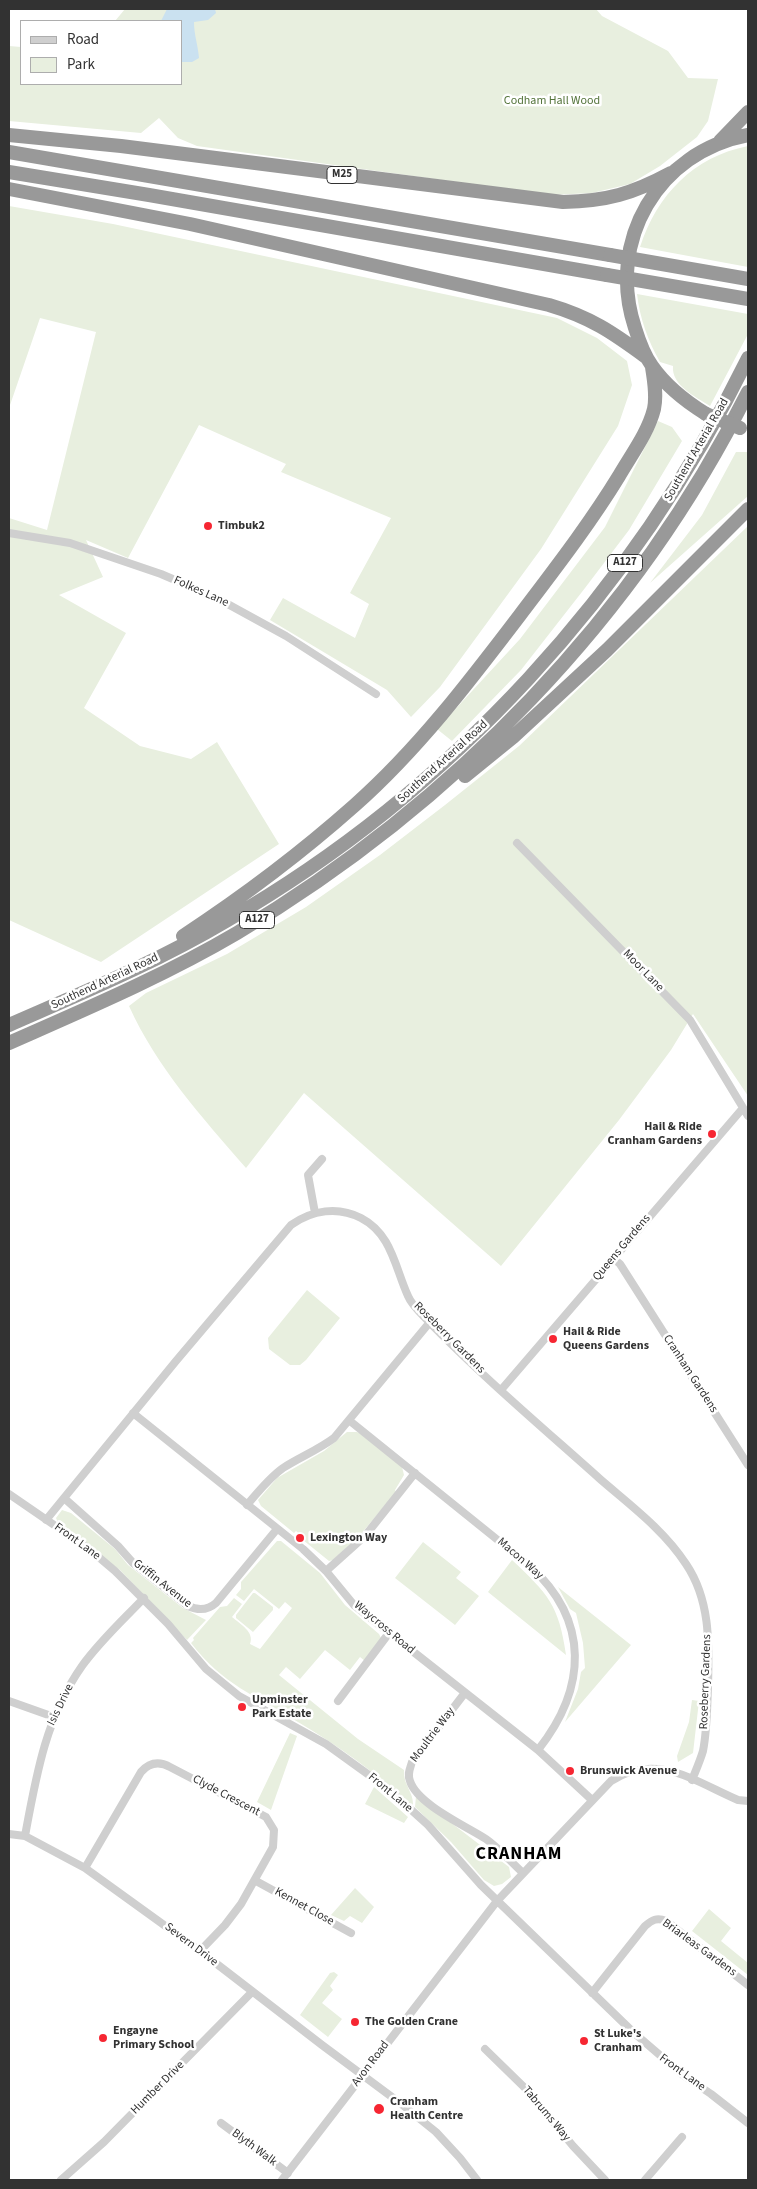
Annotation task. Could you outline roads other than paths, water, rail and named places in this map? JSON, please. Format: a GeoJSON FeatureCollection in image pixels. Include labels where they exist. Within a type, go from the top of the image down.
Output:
{"type":"FeatureCollection","features":[{"type":"Feature","properties":{"kind":"highway"},"geometry":{"type":"LineString","coordinates":[[718,143],[748,112]]}},
{"type":"Feature","properties":{"kind":"highway","name":"M25"},"geometry":{"type":"LineString","coordinates":[[9,135],[112,145],[563,202],[598,200],[628,194],[671,174]]}},
{"type":"Feature","properties":{"kind":"highway"},"geometry":{"type":"LineString","coordinates":[[110,980],[194,928],[284,864],[356,804],[423,736],[484,663],[566,553],[613,485],[646,429],[652,415],[655,397],[649,362],[638,338],[628,306],[625,276],[635,233],[644,210],[671,174],[691,158],[718,143],[748,135]]}},
{"type":"Feature","properties":{"kind":"highway"},"geometry":{"type":"LineString","coordinates":[[9,152],[748,279]]}},
{"type":"Feature","properties":{"kind":"highway"},"geometry":{"type":"LineString","coordinates":[[9,172],[748,299]]}},
{"type":"Feature","properties":{"kind":"highway"},"geometry":{"type":"LineString","coordinates":[[9,189],[190,224],[549,306],[589,318],[612,332],[649,362],[676,394],[706,414],[744,429]]}},
{"type":"Feature","properties":{"kind":"highway","name":"Southend Arterial Road"},"geometry":{"type":"LineString","coordinates":[[9,1025],[110,980],[199,937],[298,876],[369,826],[467,742],[557,649],[636,549],[707,436],[748,358]]}},
{"type":"Feature","properties":{"kind":"highway","name":"Southend Arterial Road"},"geometry":{"type":"LineString","coordinates":[[9,1043],[116,996],[235,934],[335,869],[412,811],[478,753],[540,690],[590,633],[648,558],[697,484],[748,392]]}},
{"type":"Feature","properties":{"kind":"highway"},"geometry":{"type":"LineString","coordinates":[[235,934],[310,894],[383,845],[513,737],[607,650],[748,509]]}},
{"type":"Feature","properties":{"kind":"street","name":"Folkes Lane"},"geometry":{"type":"LineString","coordinates":[[9,533],[70,543],[161,574],[189,586],[224,602],[286,636],[376,694]]}},
{"type":"Feature","properties":{"kind":"street","name":"Moor Lane"},"geometry":{"type":"LineString","coordinates":[[516,843],[690,1020],[748,1116]]}},
{"type":"Feature","properties":{"kind":"street","name":"Queens Gardens"},"geometry":{"type":"LineString","coordinates":[[501,1390],[744,1108]]}},
{"type":"Feature","properties":{"kind":"street"},"geometry":{"type":"LineString","coordinates":[[315,1213],[308,1175],[322,1159]]}},
{"type":"Feature","properties":{"kind":"street","name":"Roseberry Gardens"},"geometry":{"type":"LineString","coordinates":[[46,1520],[291,1225],[315,1213],[331,1211],[347,1212],[362,1218],[374,1227],[389,1246],[409,1298],[430,1322],[501,1390],[670,1542],[692,1573],[702,1601],[709,1640],[705,1735],[703,1751],[692,1780]]}},
{"type":"Feature","properties":{"kind":"street","name":"Cranham Gardens"},"geometry":{"type":"LineString","coordinates":[[613,1258],[620,1264],[748,1465]]}},
{"type":"Feature","properties":{"kind":"street"},"geometry":{"type":"LineString","coordinates":[[247,1505],[272,1477],[283,1468],[322,1447],[334,1438],[430,1322]]}},
{"type":"Feature","properties":{"kind":"street","name":"Waycross Road"},"geometry":{"type":"LineString","coordinates":[[133,1413],[309,1554],[354,1605],[464,1694],[538,1750],[592,1800]]}},
{"type":"Feature","properties":{"kind":"street","name":"Macon Way"},"geometry":{"type":"LineString","coordinates":[[350,1421],[541,1576],[560,1601],[568,1619],[575,1647],[576,1663],[573,1683],[559,1718],[538,1750]]}},
{"type":"Feature","properties":{"kind":"street"},"geometry":{"type":"LineString","coordinates":[[326,1571],[365,1536],[415,1473]]}},
{"type":"Feature","properties":{"kind":"street","name":"Front Lane"},"geometry":{"type":"LineString","coordinates":[[9,1494],[89,1549],[144,1598],[206,1669],[239,1696],[326,1744],[387,1788],[428,1825],[497,1901],[656,2053],[748,2123]]}},
{"type":"Feature","properties":{"kind":"street","name":"Griffin Avenue"},"geometry":{"type":"LineString","coordinates":[[64,1498],[118,1546],[134,1563],[185,1604],[197,1610],[206,1609],[216,1603],[277,1529]]}},
{"type":"Feature","properties":{"kind":"street","name":"Isis Drive"},"geometry":{"type":"LineString","coordinates":[[25,1836],[36,1778],[54,1717],[71,1684],[92,1654],[144,1598]]}},
{"type":"Feature","properties":{"kind":"street"},"geometry":{"type":"LineString","coordinates":[[338,1701],[389,1633]]}},
{"type":"Feature","properties":{"kind":"street","name":"Moultrie Way"},"geometry":{"type":"LineString","coordinates":[[464,1694],[412,1762],[409,1771],[410,1781],[420,1795],[458,1824],[486,1840],[523,1873]]}},
{"type":"Feature","properties":{"kind":"street"},"geometry":{"type":"LineString","coordinates":[[9,1701],[54,1717]]}},
{"type":"Feature","properties":{"kind":"street","name":"Clyde Crescent"},"geometry":{"type":"LineString","coordinates":[[85,1868],[140,1772],[151,1764],[163,1763],[266,1817],[271,1823],[275,1838],[273,1847],[256,1880],[225,1925],[200,1951]]}},
{"type":"Feature","properties":{"kind":"street"},"geometry":{"type":"LineString","coordinates":[[497,1901],[592,1800],[611,1781],[621,1775],[642,1768],[662,1768],[738,1800],[748,1801]]}},
{"type":"Feature","properties":{"kind":"street","name":"Severn Drive"},"geometry":{"type":"LineString","coordinates":[[9,1834],[25,1836],[85,1868],[200,1951],[436,2132],[477,2180]]}},
{"type":"Feature","properties":{"kind":"street","name":"Kennet Close"},"geometry":{"type":"LineString","coordinates":[[256,1880],[351,1933]]}},
{"type":"Feature","properties":{"kind":"street","name":"Avon Road"},"geometry":{"type":"LineString","coordinates":[[282,2180],[497,1901]]}},
{"type":"Feature","properties":{"kind":"street","name":"Briarleas Gardens"},"geometry":{"type":"LineString","coordinates":[[592,1993],[645,1926],[652,1920],[659,1918],[666,1921],[748,1985]]}},
{"type":"Feature","properties":{"kind":"street","name":"Humber Drive"},"geometry":{"type":"LineString","coordinates":[[61,2180],[111,2136],[252,1992]]}},
{"type":"Feature","properties":{"kind":"street","name":"Tabrums Way"},"geometry":{"type":"LineString","coordinates":[[485,2049],[526,2089],[573,2146],[606,2180]]}},
{"type":"Feature","properties":{"kind":"street","name":"Blyth Walk"},"geometry":{"type":"LineString","coordinates":[[220,2123],[288,2173]]}},
{"type":"Feature","properties":{"kind":"street"},"geometry":{"type":"LineString","coordinates":[[645,2180],[682,2137]]}},
{"type":"Feature","properties":{"kind":"water"},"geometry":{"type":"Polygon","coordinates":[[[167,9],[215,9],[216,13],[208,20],[194,22],[199,58],[192,62],[182,62],[182,20],[162,20],[167,9]]]}},
{"type":"Feature","properties":{"kind":"place","name":"Timbuk2"},"geometry":{"type":"Point","coordinates":[208,526]}},
{"type":"Feature","properties":{"kind":"place","name":"Hail & Ride Cranham Gardens"},"geometry":{"type":"Point","coordinates":[712,1134]}},
{"type":"Feature","properties":{"kind":"place","name":"Hail & Ride Queens Gardens"},"geometry":{"type":"Point","coordinates":[553,1339]}},
{"type":"Feature","properties":{"kind":"place","name":"Lexington Way"},"geometry":{"type":"Point","coordinates":[300,1538]}},
{"type":"Feature","properties":{"kind":"place","name":"Upminster Park Estate"},"geometry":{"type":"Point","coordinates":[242,1707]}},
{"type":"Feature","properties":{"kind":"place","name":"Brunswick Avenue"},"geometry":{"type":"Point","coordinates":[570,1771]}},
{"type":"Feature","properties":{"kind":"place","name":"The Golden Crane"},"geometry":{"type":"Point","coordinates":[355,2022]}},
{"type":"Feature","properties":{"kind":"place","name":"Engayne Primary School"},"geometry":{"type":"Point","coordinates":[103,2038]}},
{"type":"Feature","properties":{"kind":"place","name":"St Luke's Cranham"},"geometry":{"type":"Point","coordinates":[584,2041]}},
{"type":"Feature","properties":{"kind":"place","name":"Cranham Health Centre"},"geometry":{"type":"Point","coordinates":[379,2109]}},
{"type":"Feature","properties":{"kind":"district","name":"CRANHAM"},"geometry":{"type":"Point","coordinates":[519,1855]}},
{"type":"Feature","properties":{"kind":"park label","name":"Codham Hall Wood"},"geometry":{"type":"Point","coordinates":[552,101]}}]}
